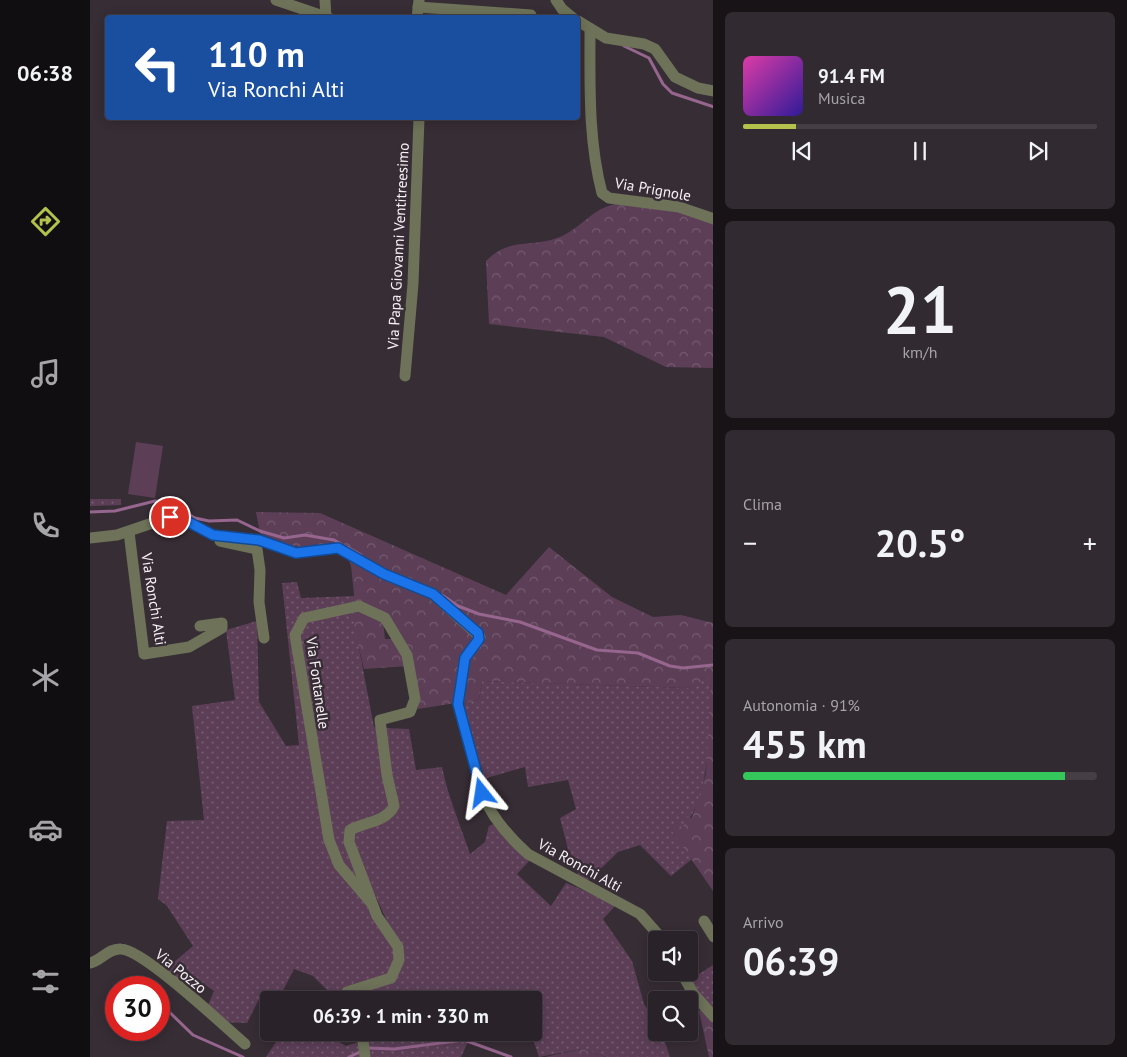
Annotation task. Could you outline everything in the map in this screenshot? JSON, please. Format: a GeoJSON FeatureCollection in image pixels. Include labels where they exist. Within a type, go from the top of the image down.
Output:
{"type":"FeatureCollection","features":[{"type":"Feature","properties":{"kind":"street"},"geometry":{"type":"LineString","coordinates":[[276,0],[318,15]]}},
{"type":"Feature","properties":{"kind":"street"},"geometry":{"type":"LineString","coordinates":[[325,0],[327,15]]}},
{"type":"Feature","properties":{"kind":"street"},"geometry":{"type":"LineString","coordinates":[[556,0],[569,15]]}},
{"type":"Feature","properties":{"kind":"street"},"geometry":{"type":"LineString","coordinates":[[418,8],[531,15]]}},
{"type":"Feature","properties":{"kind":"street"},"geometry":{"type":"LineString","coordinates":[[580,22],[606,38],[644,44],[655,49],[675,77],[698,88],[713,91]]}},
{"type":"Feature","properties":{"kind":"street","name":"Via Prignole"},"geometry":{"type":"LineString","coordinates":[[590,29],[590,93],[594,142],[602,193],[609,198],[693,210],[713,219]]}},
{"type":"Feature","properties":{"kind":"street","name":"Via Papa Giovanni Ventitreesimo"},"geometry":{"type":"LineString","coordinates":[[405,376],[413,284],[419,120]]}},
{"type":"Feature","properties":{"kind":"street","name":"Via Ronchi Alti"},"geometry":{"type":"LineString","coordinates":[[90,538],[129,532],[170,517],[181,518],[213,535],[259,540],[296,553],[338,548],[384,574],[433,594],[478,633],[479,639],[465,658],[458,704],[487,806],[517,844],[528,854],[640,914],[656,931]]}},
{"type":"Feature","properties":{"kind":"street","name":"Via Ronchi Alti"},"geometry":{"type":"LineString","coordinates":[[129,532],[144,654],[189,647],[222,628],[222,623],[200,626]]}},
{"type":"Feature","properties":{"kind":"street"},"geometry":{"type":"LineString","coordinates":[[213,535],[219,541],[257,549],[260,570],[259,602],[264,638]]}},
{"type":"Feature","properties":{"kind":"street","name":"Via Fontanelle"},"geometry":{"type":"LineString","coordinates":[[350,991],[391,978],[399,960],[398,947],[377,916],[373,905],[349,842],[350,830],[363,823],[383,819],[394,806],[387,775],[380,720],[410,712],[415,699],[407,655],[385,618],[359,606],[304,618],[295,636],[328,840],[339,865],[373,905]]}},
{"type":"Feature","properties":{"kind":"street"},"geometry":{"type":"LineString","coordinates":[[704,921],[713,937]]}},
{"type":"Feature","properties":{"kind":"street","name":"Via Pozzo"},"geometry":{"type":"LineString","coordinates":[[90,963],[111,951],[121,949],[133,952],[168,976],[246,1044]]}},
{"type":"Feature","properties":{"kind":"street"},"geometry":{"type":"LineString","coordinates":[[686,981],[693,993],[713,1017]]}},
{"type":"Feature","properties":{"kind":"street"},"geometry":{"type":"LineString","coordinates":[[363,1041],[365,1057]]}},
{"type":"Feature","properties":{"kind":"green space"},"geometry":{"type":"Polygon","coordinates":[[[623,203],[689,212],[713,222],[713,368],[666,367],[604,337],[489,324],[486,261],[503,249],[520,244],[547,241],[566,234],[595,213],[612,205],[623,203]]]}},
{"type":"Feature","properties":{"kind":"green space"},"geometry":{"type":"Polygon","coordinates":[[[136,442],[163,446],[155,498],[128,494],[136,442]]]}},
{"type":"Feature","properties":{"kind":"green space"},"geometry":{"type":"Polygon","coordinates":[[[90,499],[121,499],[121,505],[90,506],[90,499]]]}},
{"type":"Feature","properties":{"kind":"green space"},"geometry":{"type":"Polygon","coordinates":[[[256,512],[320,513],[506,595],[549,547],[612,597],[653,617],[681,615],[713,623],[713,891],[670,828],[672,824],[683,827],[687,817],[692,818],[706,774],[711,677],[688,688],[482,681],[479,699],[464,704],[460,703],[466,658],[483,635],[440,598],[455,604],[431,588],[410,578],[384,571],[339,546],[326,544],[299,548],[287,545],[260,533],[256,512]]]}},
{"type":"Feature","properties":{"kind":"green space"},"geometry":{"type":"Polygon","coordinates":[[[348,558],[433,595],[477,636],[456,703],[418,709],[416,680],[385,615],[355,604],[351,566],[348,558]]]}},
{"type":"Feature","properties":{"kind":"green space"},"geometry":{"type":"Polygon","coordinates":[[[297,582],[301,598],[355,596],[355,604],[297,622],[330,850],[371,907],[397,949],[397,959],[386,976],[367,983],[358,991],[328,991],[313,976],[294,969],[283,991],[260,991],[260,997],[247,1023],[218,1022],[206,1010],[214,991],[200,981],[188,991],[170,980],[170,976],[160,974],[193,946],[167,906],[158,899],[167,821],[204,820],[192,706],[235,700],[226,630],[257,621],[259,702],[286,746],[299,745],[282,583],[297,582]]]}},
{"type":"Feature","properties":{"kind":"green space"},"geometry":{"type":"Polygon","coordinates":[[[355,609],[355,627],[374,727],[378,728],[389,811],[347,830],[369,898],[334,850],[297,639],[306,619],[355,609]]]}},
{"type":"Feature","properties":{"kind":"green space"},"geometry":{"type":"Polygon","coordinates":[[[355,609],[383,622],[385,639],[393,639],[408,666],[364,669],[354,627],[355,609]]]}},
{"type":"Feature","properties":{"kind":"green space"},"geometry":{"type":"Polygon","coordinates":[[[711,676],[707,756],[705,777],[700,796],[693,813],[683,827],[670,828],[692,859],[671,876],[640,845],[618,852],[589,880],[575,876],[578,873],[568,849],[560,818],[576,809],[568,780],[528,787],[525,767],[483,779],[464,704],[479,699],[482,681],[688,688],[711,676]]]}},
{"type":"Feature","properties":{"kind":"green space"},"geometry":{"type":"Polygon","coordinates":[[[383,728],[409,729],[416,770],[442,767],[451,800],[470,854],[485,842],[489,826],[498,822],[530,860],[517,874],[551,906],[566,883],[617,904],[603,919],[632,961],[644,1004],[648,1010],[648,1041],[665,1041],[670,1057],[606,1057],[582,1049],[539,1057],[534,1041],[542,1041],[542,991],[363,991],[379,986],[402,954],[355,851],[353,830],[392,817],[383,728]]]}},
{"type":"Feature","properties":{"kind":"green space"},"geometry":{"type":"Polygon","coordinates":[[[713,965],[713,1010],[691,981],[698,981],[698,975],[713,965]]]}},
{"type":"Feature","properties":{"kind":"green space"},"geometry":{"type":"Polygon","coordinates":[[[704,1007],[713,1019],[713,1057],[709,1057],[699,1011],[704,1007]]]}},
{"type":"Feature","properties":{"kind":"green space"},"geometry":{"type":"Polygon","coordinates":[[[277,1041],[337,1041],[346,1046],[359,1042],[363,1057],[266,1057],[277,1041]]]}},
{"type":"Feature","properties":{"kind":"green space"},"geometry":{"type":"Polygon","coordinates":[[[366,1041],[468,1041],[461,1057],[368,1057],[366,1041]]]}},
{"type":"Feature","properties":{"kind":"green space"},"geometry":{"type":"Polygon","coordinates":[[[582,1049],[606,1057],[545,1057],[582,1049]]]}},
{"type":"Feature","properties":{"kind":"waterway"},"geometry":{"type":"LineString","coordinates":[[624,46],[649,58],[663,84],[672,93],[713,107]]}},
{"type":"Feature","properties":{"kind":"waterway"},"geometry":{"type":"LineString","coordinates":[[90,512],[115,511],[155,501],[170,503],[195,518],[209,521],[237,520],[260,531],[284,538],[305,535],[334,540],[341,544]]}},
{"type":"Feature","properties":{"kind":"waterway"},"geometry":{"type":"LineString","coordinates":[[347,547],[361,555]]}},
{"type":"Feature","properties":{"kind":"waterway"},"geometry":{"type":"LineString","coordinates":[[442,595],[458,606],[479,614],[520,622],[597,650],[638,653],[670,666],[683,668],[713,665]]}},
{"type":"Feature","properties":{"kind":"waterway"},"geometry":{"type":"LineString","coordinates":[[170,1013],[193,1035],[243,1057]]}},
{"type":"Feature","properties":{"kind":"waterway"},"geometry":{"type":"LineString","coordinates":[[368,1048],[394,1049],[464,1040],[511,1057]]}},
{"type":"Feature","properties":{"kind":"waterway"},"geometry":{"type":"LineString","coordinates":[[349,1057],[362,1051]]}},
{"type":"Feature","properties":{"kind":"route"},"geometry":{"type":"LineString","coordinates":[[170,517],[181,518],[205,533],[259,540],[296,553],[338,548],[384,574],[433,594],[478,633],[479,639],[465,658],[458,704],[482,793]]}}]}
